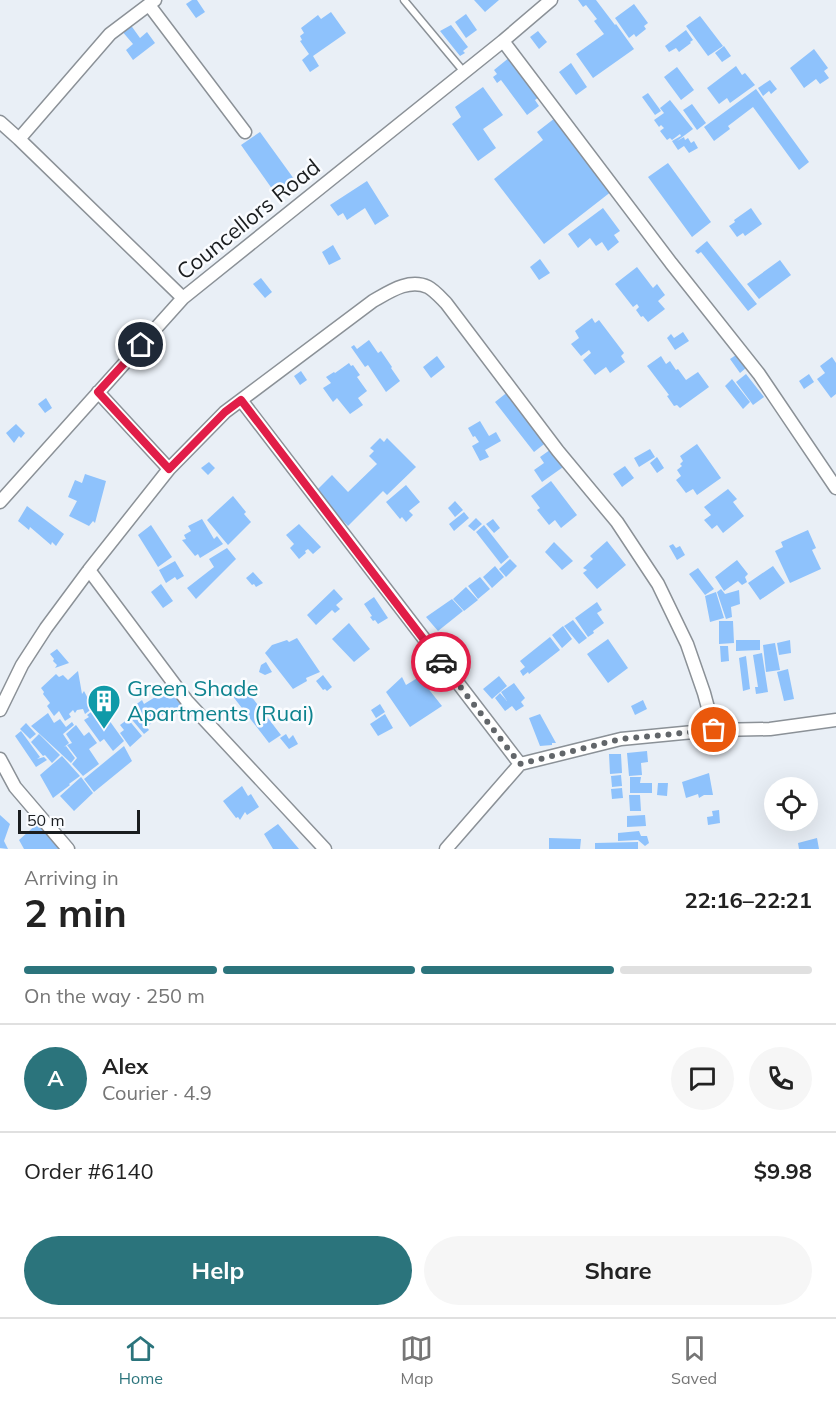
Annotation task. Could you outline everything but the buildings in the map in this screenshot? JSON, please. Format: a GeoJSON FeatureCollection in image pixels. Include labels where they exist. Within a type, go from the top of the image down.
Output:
{"type":"FeatureCollection","features":[{"type":"Feature","properties":{"kind":"street","name":"Councellors Road"},"geometry":{"type":"LineString","coordinates":[[0,502],[183,298],[551,0]]}},
{"type":"Feature","properties":{"kind":"street"},"geometry":{"type":"LineString","coordinates":[[19,139],[110,34],[152,2],[245,132]]}},
{"type":"Feature","properties":{"kind":"street"},"geometry":{"type":"LineString","coordinates":[[503,41],[671,263],[759,374],[836,487]]}},
{"type":"Feature","properties":{"kind":"street"},"geometry":{"type":"LineString","coordinates":[[0,122],[183,298]]}},
{"type":"Feature","properties":{"kind":"street"},"geometry":{"type":"LineString","coordinates":[[0,710],[22,665],[46,628],[169,469],[225,412],[373,301],[397,288],[414,284],[428,287],[446,303],[558,452],[616,522],[658,584],[687,644],[714,730]]}},
{"type":"Feature","properties":{"kind":"street"},"geometry":{"type":"LineString","coordinates":[[98,392],[169,469]]}},
{"type":"Feature","properties":{"kind":"street"},"geometry":{"type":"LineString","coordinates":[[241,400],[520,764]]}},
{"type":"Feature","properties":{"kind":"street"},"geometry":{"type":"LineString","coordinates":[[89,570],[188,701],[325,849]]}},
{"type":"Feature","properties":{"kind":"street"},"geometry":{"type":"LineString","coordinates":[[446,849],[520,764],[621,739],[714,730],[770,729],[836,720]]}},
{"type":"Feature","properties":{"kind":"street"},"geometry":{"type":"LineString","coordinates":[[0,759],[15,787],[68,849]]}},
{"type":"Feature","properties":{"kind":"lane"},"geometry":{"type":"LineString","coordinates":[[404,0],[464,72]]}},
{"type":"Feature","properties":{"kind":"way so far"},"geometry":{"type":"LineString","coordinates":[[441,662],[520,764],[621,739],[714,730]]}},
{"type":"Feature","properties":{"kind":"place","name":"Green Shade Apartments (Ruai)"},"geometry":{"type":"Point","coordinates":[104,730]}},
{"type":"Feature","properties":{"kind":"route"},"geometry":{"type":"LineString","coordinates":[[141,345],[98,392],[169,469],[225,412],[241,400],[441,662]]}}]}
